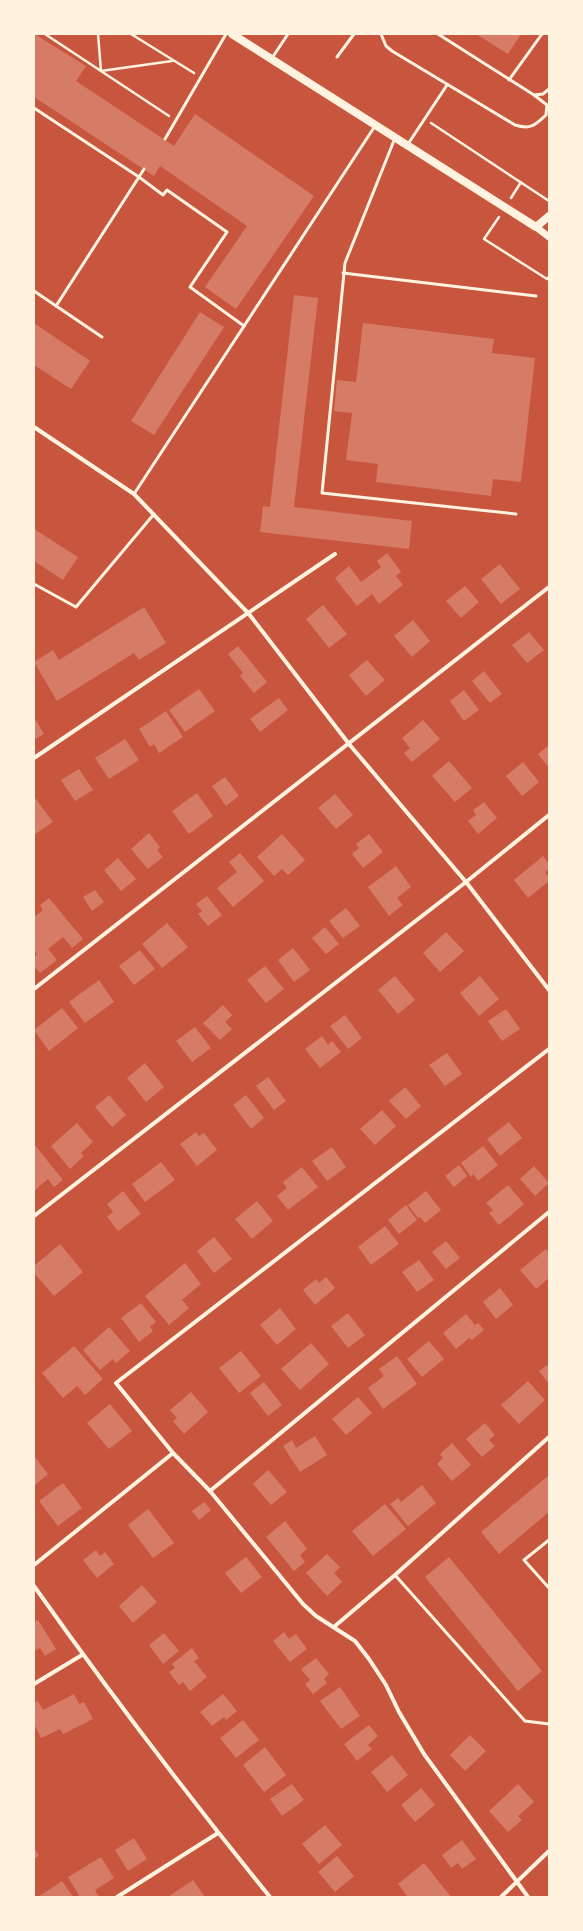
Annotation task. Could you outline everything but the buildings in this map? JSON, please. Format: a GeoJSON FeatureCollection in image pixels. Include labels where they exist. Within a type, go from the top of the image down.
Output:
{"type":"FeatureCollection","features":[{"type":"Feature","properties":{"kind":"main road"},"geometry":{"type":"LineString","coordinates":[[232,34],[536,227],[549,216]]}},
{"type":"Feature","properties":{"kind":"street"},"geometry":{"type":"LineString","coordinates":[[536,227],[549,237]]}},
{"type":"Feature","properties":{"kind":"street"},"geometry":{"type":"LineString","coordinates":[[34,427],[134,494],[249,614],[350,744],[466,882],[549,990]]}},
{"type":"Feature","properties":{"kind":"street"},"geometry":{"type":"LineString","coordinates":[[34,758],[249,614],[335,554]]}},
{"type":"Feature","properties":{"kind":"street"},"geometry":{"type":"LineString","coordinates":[[34,989],[350,744],[549,587]]}},
{"type":"Feature","properties":{"kind":"street"},"geometry":{"type":"LineString","coordinates":[[34,1216],[466,882],[549,815]]}},
{"type":"Feature","properties":{"kind":"street"},"geometry":{"type":"LineString","coordinates":[[528,1897],[424,1754],[386,1685],[355,1641],[335,1626],[316,1616],[303,1604],[210,1491],[173,1453],[116,1383],[549,1048]]}},
{"type":"Feature","properties":{"kind":"street"},"geometry":{"type":"LineString","coordinates":[[210,1491],[549,1212]]}},
{"type":"Feature","properties":{"kind":"street"},"geometry":{"type":"LineString","coordinates":[[335,1626],[395,1575],[549,1437]]}},
{"type":"Feature","properties":{"kind":"street"},"geometry":{"type":"LineString","coordinates":[[34,1565],[173,1453]]}},
{"type":"Feature","properties":{"kind":"street"},"geometry":{"type":"LineString","coordinates":[[34,1586],[82,1655],[218,1833],[270,1897]]}},
{"type":"Feature","properties":{"kind":"street"},"geometry":{"type":"LineString","coordinates":[[34,1684],[82,1655]]}},
{"type":"Feature","properties":{"kind":"street"},"geometry":{"type":"LineString","coordinates":[[117,1897],[218,1833]]}},
{"type":"Feature","properties":{"kind":"street"},"geometry":{"type":"LineString","coordinates":[[501,1897],[549,1851]]}},
{"type":"Feature","properties":{"kind":"lane"},"geometry":{"type":"LineString","coordinates":[[165,139],[226,34]]}},
{"type":"Feature","properties":{"kind":"lane"},"geometry":{"type":"LineString","coordinates":[[271,59],[288,34]]}},
{"type":"Feature","properties":{"kind":"lane"},"geometry":{"type":"LineString","coordinates":[[337,58],[354,34]]}},
{"type":"Feature","properties":{"kind":"lane"},"geometry":{"type":"LineString","coordinates":[[381,34],[386,46],[392,51],[515,125],[526,128],[536,124],[546,115],[547,105],[534,95],[438,34]]}},
{"type":"Feature","properties":{"kind":"lane"},"geometry":{"type":"LineString","coordinates":[[509,80],[542,34]]}},
{"type":"Feature","properties":{"kind":"lane"},"geometry":{"type":"LineString","coordinates":[[407,146],[448,85]]}},
{"type":"Feature","properties":{"kind":"lane"},"geometry":{"type":"LineString","coordinates":[[534,95],[543,94],[549,89]]}},
{"type":"Feature","properties":{"kind":"lane"},"geometry":{"type":"LineString","coordinates":[[34,108],[139,177],[163,195],[167,190],[227,232],[190,287],[244,326]]}},
{"type":"Feature","properties":{"kind":"lane"},"geometry":{"type":"LineString","coordinates":[[134,494],[375,126]]}},
{"type":"Feature","properties":{"kind":"lane"},"geometry":{"type":"LineString","coordinates":[[394,138],[345,263],[322,493],[516,514]]}},
{"type":"Feature","properties":{"kind":"lane"},"geometry":{"type":"LineString","coordinates":[[56,306],[144,169]]}},
{"type":"Feature","properties":{"kind":"lane"},"geometry":{"type":"LineString","coordinates":[[344,273],[536,296]]}},
{"type":"Feature","properties":{"kind":"lane"},"geometry":{"type":"LineString","coordinates":[[34,291],[102,337]]}},
{"type":"Feature","properties":{"kind":"lane"},"geometry":{"type":"LineString","coordinates":[[34,584],[76,608],[154,514]]}},
{"type":"Feature","properties":{"kind":"lane"},"geometry":{"type":"LineString","coordinates":[[549,1540],[524,1560],[549,1588]]}},
{"type":"Feature","properties":{"kind":"lane"},"geometry":{"type":"LineString","coordinates":[[395,1575],[525,1721],[549,1724]]}},
{"type":"Feature","properties":{"kind":"path"},"geometry":{"type":"LineString","coordinates":[[45,34],[176,121]]}},
{"type":"Feature","properties":{"kind":"path"},"geometry":{"type":"LineString","coordinates":[[98,34],[101,71]]}},
{"type":"Feature","properties":{"kind":"path"},"geometry":{"type":"LineString","coordinates":[[131,34],[172,61],[201,77]]}},
{"type":"Feature","properties":{"kind":"path"},"geometry":{"type":"LineString","coordinates":[[101,71],[172,61]]}},
{"type":"Feature","properties":{"kind":"path"},"geometry":{"type":"LineString","coordinates":[[425,119],[549,202]]}},
{"type":"Feature","properties":{"kind":"path"},"geometry":{"type":"LineString","coordinates":[[520,182],[505,208],[484,239],[547,279],[549,277]]}}]}
